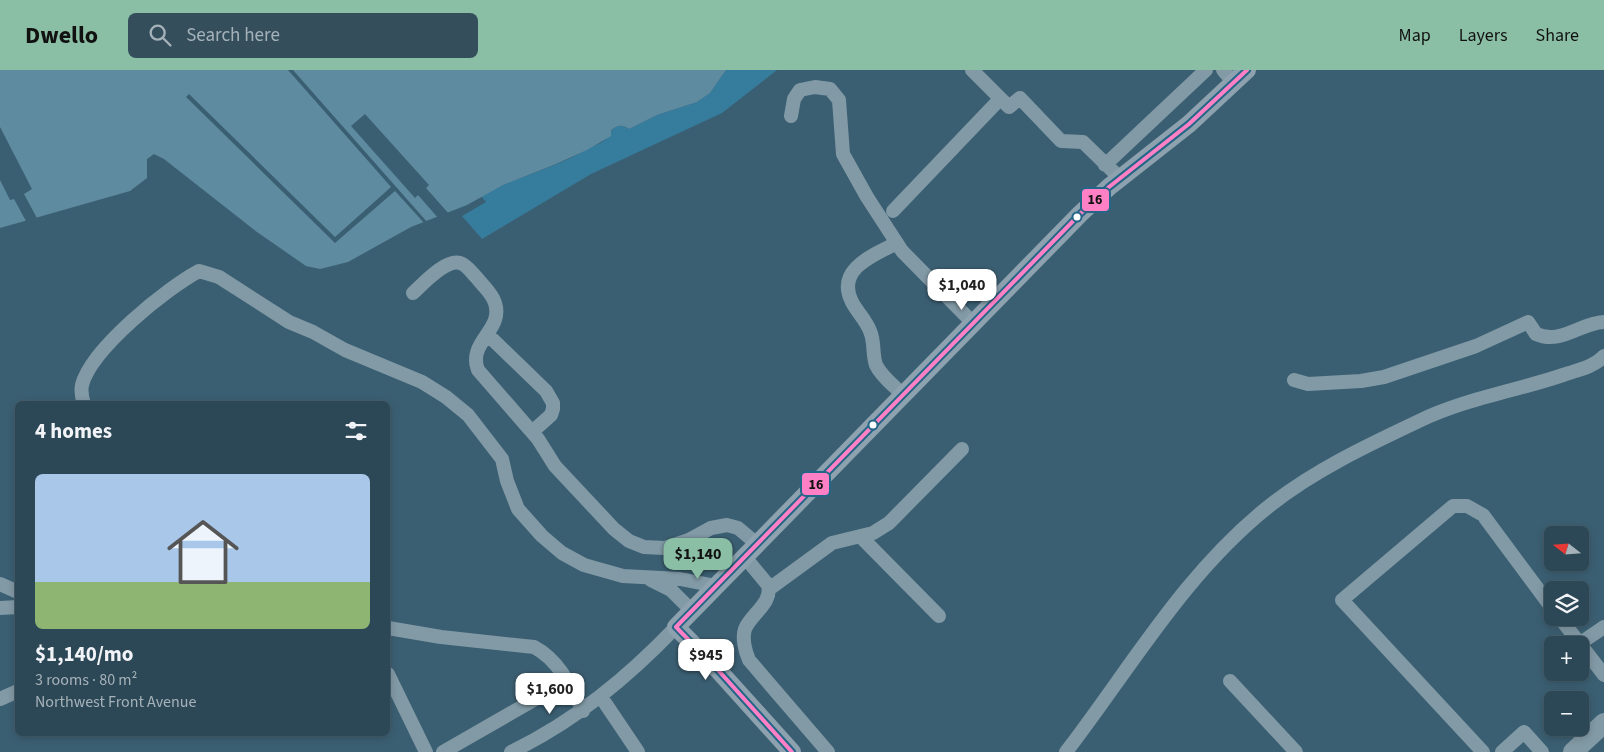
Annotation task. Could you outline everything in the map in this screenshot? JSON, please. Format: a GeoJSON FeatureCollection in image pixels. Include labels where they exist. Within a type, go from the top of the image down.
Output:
{"type":"FeatureCollection","features":[{"type":"Feature","properties":{"kind":"highway"},"geometry":{"type":"LineString","coordinates":[[1573,752],[1604,723]]}},
{"type":"Feature","properties":{"kind":"main road"},"geometry":{"type":"LineString","coordinates":[[792,752],[718,670],[676,627],[1068,226],[1120,178],[1190,124],[1228,76],[1247,70]]}},
{"type":"Feature","properties":{"kind":"street"},"geometry":{"type":"LineString","coordinates":[[972,70],[1009,107],[1020,98],[1061,140],[1083,142],[1120,178]]}},
{"type":"Feature","properties":{"kind":"street"},"geometry":{"type":"LineString","coordinates":[[1105,165],[1206,70]]}},
{"type":"Feature","properties":{"kind":"street"},"geometry":{"type":"LineString","coordinates":[[791,116],[794,99],[800,90],[815,87],[830,89],[839,100],[843,154],[868,197],[902,251],[973,323]]}},
{"type":"Feature","properties":{"kind":"street"},"geometry":{"type":"LineString","coordinates":[[893,211],[1000,99]]}},
{"type":"Feature","properties":{"kind":"street"},"geometry":{"type":"LineString","coordinates":[[897,243],[858,264],[851,274],[847,287],[850,299],[872,334],[876,366],[902,394]]}},
{"type":"Feature","properties":{"kind":"street"},"geometry":{"type":"LineString","coordinates":[[413,293],[445,266],[453,263],[460,263],[468,268],[489,292],[495,303],[496,315],[476,355],[475,362],[478,370],[532,432],[555,466],[614,530],[629,541],[644,548],[665,548],[689,540],[712,528],[727,525],[738,528],[751,550],[769,589],[766,600],[746,628],[745,650],[748,660],[828,752]]}},
{"type":"Feature","properties":{"kind":"street"},"geometry":{"type":"LineString","coordinates":[[84,401],[81,386],[87,372],[112,340],[161,296],[199,271],[219,278],[289,322],[313,332],[345,350],[414,378],[446,397],[468,415],[502,459],[506,481],[518,508],[542,536],[562,553],[584,565],[622,576],[680,579],[716,586]]}},
{"type":"Feature","properties":{"kind":"street"},"geometry":{"type":"LineString","coordinates":[[1294,380],[1308,384],[1361,381],[1384,377],[1476,346],[1528,322],[1536,334],[1551,338],[1568,334],[1592,324],[1604,322]]}},
{"type":"Feature","properties":{"kind":"street"},"geometry":{"type":"LineString","coordinates":[[487,334],[550,397],[553,403],[550,415],[532,432]]}},
{"type":"Feature","properties":{"kind":"street"},"geometry":{"type":"LineString","coordinates":[[1066,752],[1190,585],[1237,534],[1289,491],[1314,474],[1420,420],[1457,406],[1580,369],[1604,356]]}},
{"type":"Feature","properties":{"kind":"street"},"geometry":{"type":"LineString","coordinates":[[769,589],[832,543],[874,534],[889,523],[962,449]]}},
{"type":"Feature","properties":{"kind":"street"},"geometry":{"type":"LineString","coordinates":[[1483,752],[1342,600],[1453,506],[1466,506],[1483,515],[1544,597]]}},
{"type":"Feature","properties":{"kind":"street"},"geometry":{"type":"LineString","coordinates":[[861,538],[940,616]]}},
{"type":"Feature","properties":{"kind":"street"},"geometry":{"type":"LineString","coordinates":[[642,577],[671,590],[692,611]]}},
{"type":"Feature","properties":{"kind":"street"},"geometry":{"type":"LineString","coordinates":[[0,584],[15,591]]}},
{"type":"Feature","properties":{"kind":"street"},"geometry":{"type":"LineString","coordinates":[[0,608],[15,607]]}},
{"type":"Feature","properties":{"kind":"street"},"geometry":{"type":"LineString","coordinates":[[1566,626],[1574,636]]}},
{"type":"Feature","properties":{"kind":"street"},"geometry":{"type":"LineString","coordinates":[[511,752],[556,728],[583,710],[646,658],[676,627]]}},
{"type":"Feature","properties":{"kind":"street"},"geometry":{"type":"LineString","coordinates":[[1589,638],[1604,627]]}},
{"type":"Feature","properties":{"kind":"street"},"geometry":{"type":"LineString","coordinates":[[390,628],[441,637],[534,647],[546,653],[555,663],[583,710]]}},
{"type":"Feature","properties":{"kind":"street"},"geometry":{"type":"LineString","coordinates":[[1589,656],[1604,675]]}},
{"type":"Feature","properties":{"kind":"street"},"geometry":{"type":"LineString","coordinates":[[390,678],[425,749],[443,752],[567,681]]}},
{"type":"Feature","properties":{"kind":"street"},"geometry":{"type":"LineString","coordinates":[[1230,681],[1296,752]]}},
{"type":"Feature","properties":{"kind":"street"},"geometry":{"type":"LineString","coordinates":[[0,699],[15,692]]}},
{"type":"Feature","properties":{"kind":"street"},"geometry":{"type":"LineString","coordinates":[[600,697],[638,752]]}},
{"type":"Feature","properties":{"kind":"street"},"geometry":{"type":"LineString","coordinates":[[1502,752],[1524,732],[1542,752]]}},
{"type":"Feature","properties":{"kind":"shaded area"},"geometry":{"type":"Polygon","coordinates":[[[0,70],[726,70],[710,93],[697,102],[657,115],[629,129],[617,126],[611,131],[611,136],[587,150],[503,185],[467,205],[411,227],[348,262],[320,269],[306,266],[257,232],[164,159],[154,154],[147,159],[147,178],[130,191],[0,228],[0,70]]]}},
{"type":"Feature","properties":{"kind":"shaded area"},"geometry":{"type":"Polygon","coordinates":[[[726,70],[777,70],[722,113],[591,174],[482,239],[462,216],[486,202],[481,196],[502,185],[577,155],[606,139],[617,126],[629,129],[657,115],[697,102],[710,93],[726,70]]]}},
{"type":"Feature","properties":{"kind":"pier"},"geometry":{"type":"Polygon","coordinates":[[[288,70],[293,70],[428,223],[425,224],[395,191],[335,243],[186,97],[189,94],[335,237],[391,187],[288,70]]]}},
{"type":"Feature","properties":{"kind":"pier"},"geometry":{"type":"Polygon","coordinates":[[[365,114],[429,185],[426,188],[450,215],[439,219],[418,195],[415,198],[351,126],[365,114]]]}},
{"type":"Feature","properties":{"kind":"pier"},"geometry":{"type":"Polygon","coordinates":[[[0,127],[32,189],[24,194],[38,220],[27,223],[14,199],[10,200],[0,180],[0,127]]]}},
{"type":"Feature","properties":{"kind":"transit line","name":"16"},"geometry":{"type":"LineString","coordinates":[[676,627],[1080,214],[1109,187],[1189,124],[1247,70]]}},
{"type":"Feature","properties":{"kind":"transit line","name":"16"},"geometry":{"type":"LineString","coordinates":[[676,627],[718,670],[792,752]]}}]}
